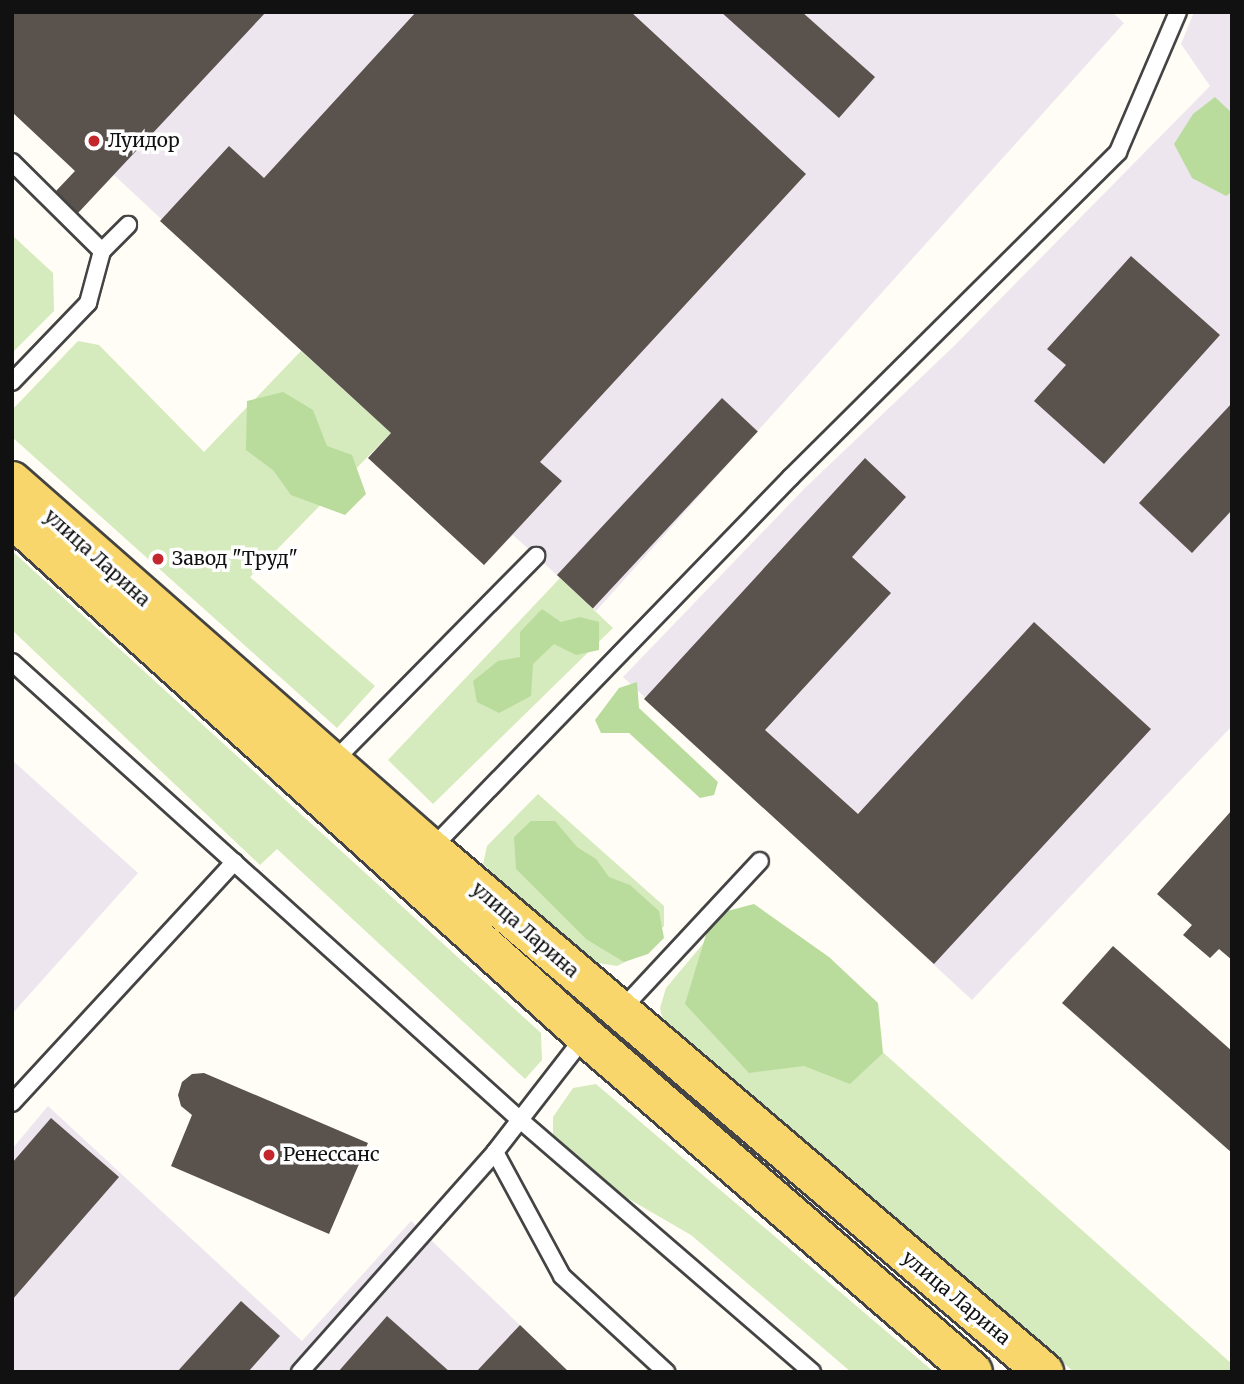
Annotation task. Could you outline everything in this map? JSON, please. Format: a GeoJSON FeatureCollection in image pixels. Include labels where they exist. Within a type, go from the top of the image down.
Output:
{"type":"FeatureCollection","features":[{"type":"Feature","properties":{"kind":"main road","name":"улица Ларина"},"geometry":{"type":"LineString","coordinates":[[12,481],[431,849],[1044,1372]]}},
{"type":"Feature","properties":{"kind":"main road","name":"улица Ларина"},"geometry":{"type":"LineString","coordinates":[[12,517],[585,1036],[973,1372]]}},
{"type":"Feature","properties":{"kind":"lane"},"geometry":{"type":"LineString","coordinates":[[431,849],[791,477],[1118,152],[1178,12]]}},
{"type":"Feature","properties":{"kind":"lane"},"geometry":{"type":"LineString","coordinates":[[12,162],[102,251]]}},
{"type":"Feature","properties":{"kind":"lane"},"geometry":{"type":"LineString","coordinates":[[12,382],[88,303],[102,251],[128,225]]}},
{"type":"Feature","properties":{"kind":"lane"},"geometry":{"type":"LineString","coordinates":[[332,763],[536,556]]}},
{"type":"Feature","properties":{"kind":"lane"},"geometry":{"type":"LineString","coordinates":[[12,662],[519,1119],[812,1372]]}},
{"type":"Feature","properties":{"kind":"lane"},"geometry":{"type":"LineString","coordinates":[[620,1011],[760,861]]}},
{"type":"Feature","properties":{"kind":"lane"},"geometry":{"type":"LineString","coordinates":[[12,1104],[234,862]]}},
{"type":"Feature","properties":{"kind":"lane"},"geometry":{"type":"LineString","coordinates":[[300,1372],[495,1152],[585,1036]]}},
{"type":"Feature","properties":{"kind":"lane"},"geometry":{"type":"LineString","coordinates":[[495,1152],[562,1276],[666,1372]]}},
{"type":"Feature","properties":{"kind":"shaded area"},"geometry":{"type":"Polygon","coordinates":[[[12,12],[1112,12],[1124,23],[596,611],[513,535],[484,565],[368,458],[391,433],[114,175],[76,215],[54,194],[75,171],[12,12]]]}},
{"type":"Feature","properties":{"kind":"shaded area"},"geometry":{"type":"Polygon","coordinates":[[[1194,12],[1232,12],[1232,726],[972,1000],[623,677],[805,488],[954,346],[1210,86],[1181,44],[1194,12]]]}},
{"type":"Feature","properties":{"kind":"shaded area"},"geometry":{"type":"Polygon","coordinates":[[[12,760],[138,873],[12,1014],[12,760]]]}},
{"type":"Feature","properties":{"kind":"shaded area"},"geometry":{"type":"Polygon","coordinates":[[[48,1106],[302,1341],[411,1221],[569,1372],[12,1372],[12,1149],[48,1106]]]}},
{"type":"Feature","properties":{"kind":"green space"},"geometry":{"type":"Polygon","coordinates":[[[1215,97],[1232,113],[1232,192],[1226,196],[1192,178],[1174,144],[1193,114],[1215,97]]]}},
{"type":"Feature","properties":{"kind":"green space"},"geometry":{"type":"Polygon","coordinates":[[[12,235],[53,273],[54,311],[12,353],[12,235]]]}},
{"type":"Feature","properties":{"kind":"green space"},"geometry":{"type":"Polygon","coordinates":[[[78,341],[99,345],[204,452],[301,351],[391,433],[250,577],[375,686],[337,728],[12,437],[12,410],[78,341]]]}},
{"type":"Feature","properties":{"kind":"green space"},"geometry":{"type":"Polygon","coordinates":[[[283,392],[313,410],[327,446],[352,455],[366,494],[345,515],[291,495],[273,470],[246,450],[247,401],[283,392]]]}},
{"type":"Feature","properties":{"kind":"green space"},"geometry":{"type":"Polygon","coordinates":[[[12,551],[541,1033],[542,1060],[525,1079],[277,849],[260,865],[12,630],[12,551]]]}},
{"type":"Feature","properties":{"kind":"green space"},"geometry":{"type":"Polygon","coordinates":[[[560,578],[613,628],[433,804],[388,760],[560,578]]]}},
{"type":"Feature","properties":{"kind":"green space"},"geometry":{"type":"Polygon","coordinates":[[[542,609],[561,622],[580,617],[599,622],[599,650],[576,655],[554,644],[533,664],[531,696],[499,713],[477,702],[473,681],[498,661],[520,657],[520,632],[542,609]]]}},
{"type":"Feature","properties":{"kind":"green space"},"geometry":{"type":"Polygon","coordinates":[[[637,682],[639,708],[718,782],[714,795],[700,798],[629,733],[601,733],[595,720],[619,688],[637,682]]]}},
{"type":"Feature","properties":{"kind":"green space"},"geometry":{"type":"Polygon","coordinates":[[[538,794],[664,906],[664,926],[631,959],[617,966],[586,961],[483,864],[487,846],[538,794]]]}},
{"type":"Feature","properties":{"kind":"green space"},"geometry":{"type":"Polygon","coordinates":[[[531,821],[555,821],[577,847],[596,859],[609,877],[630,885],[659,911],[664,938],[648,954],[624,962],[586,939],[516,869],[514,837],[531,821]]]}},
{"type":"Feature","properties":{"kind":"green space"},"geometry":{"type":"Polygon","coordinates":[[[754,904],[829,957],[878,1003],[883,1053],[850,1084],[804,1066],[749,1073],[685,1004],[712,915],[754,904]]]}},
{"type":"Feature","properties":{"kind":"green space"},"geometry":{"type":"Polygon","coordinates":[[[728,914],[1232,1364],[1232,1372],[1074,1372],[664,1025],[660,1008],[666,988],[728,914]]]}},
{"type":"Feature","properties":{"kind":"green space"},"geometry":{"type":"Polygon","coordinates":[[[596,1084],[934,1372],[851,1372],[691,1235],[622,1195],[553,1134],[553,1117],[573,1088],[596,1084]]]}},
{"type":"Feature","properties":{"kind":"building","name":"Луидор"},"geometry":{"type":"Polygon","coordinates":[[[12,12],[266,12],[78,213],[56,191],[75,171],[12,112],[12,12]]]}},
{"type":"Feature","properties":{"kind":"building"},"geometry":{"type":"Polygon","coordinates":[[[416,12],[631,12],[806,174],[540,462],[562,481],[484,565],[368,458],[391,433],[160,221],[229,146],[264,178],[416,12]]]}},
{"type":"Feature","properties":{"kind":"building"},"geometry":{"type":"Polygon","coordinates":[[[721,12],[802,12],[875,77],[839,118],[721,12]]]}},
{"type":"Feature","properties":{"kind":"building"},"geometry":{"type":"Polygon","coordinates":[[[1131,256],[1220,335],[1104,464],[1034,401],[1066,365],[1047,349],[1131,256]]]}},
{"type":"Feature","properties":{"kind":"building"},"geometry":{"type":"Polygon","coordinates":[[[722,398],[758,431],[593,608],[557,575],[722,398]]]}},
{"type":"Feature","properties":{"kind":"building"},"geometry":{"type":"Polygon","coordinates":[[[1232,403],[1232,510],[1192,553],[1139,503],[1232,403]]]}},
{"type":"Feature","properties":{"kind":"building"},"geometry":{"type":"Polygon","coordinates":[[[865,458],[906,497],[852,557],[891,593],[765,730],[858,814],[1034,622],[1151,729],[934,964],[644,699],[865,458]]]}},
{"type":"Feature","properties":{"kind":"building"},"geometry":{"type":"Polygon","coordinates":[[[1232,810],[1232,960],[1219,949],[1210,958],[1183,935],[1192,925],[1157,894],[1232,810]]]}},
{"type":"Feature","properties":{"kind":"building"},"geometry":{"type":"Polygon","coordinates":[[[1113,946],[1232,1051],[1232,1153],[1062,1003],[1113,946]]]}},
{"type":"Feature","properties":{"kind":"building","name":"Ренессанс"},"geometry":{"type":"Polygon","coordinates":[[[204,1073],[368,1143],[329,1234],[171,1166],[192,1115],[181,1106],[178,1095],[182,1082],[192,1074],[204,1073]]]}},
{"type":"Feature","properties":{"kind":"building"},"geometry":{"type":"Polygon","coordinates":[[[51,1118],[119,1177],[12,1300],[12,1163],[51,1118]]]}},
{"type":"Feature","properties":{"kind":"building"},"geometry":{"type":"Polygon","coordinates":[[[241,1301],[280,1336],[248,1372],[177,1372],[241,1301]]]}},
{"type":"Feature","properties":{"kind":"building"},"geometry":{"type":"Polygon","coordinates":[[[387,1316],[450,1372],[338,1372],[387,1316]]]}},
{"type":"Feature","properties":{"kind":"building"},"geometry":{"type":"Polygon","coordinates":[[[520,1325],[569,1372],[476,1372],[520,1325]]]}},
{"type":"Feature","properties":{"kind":"place","name":"Луидор"},"geometry":{"type":"Point","coordinates":[94,141]}},
{"type":"Feature","properties":{"kind":"place","name":"Завод \"Труд\""},"geometry":{"type":"Point","coordinates":[158,559]}},
{"type":"Feature","properties":{"kind":"place","name":"Ренессанс"},"geometry":{"type":"Point","coordinates":[269,1155]}}]}
